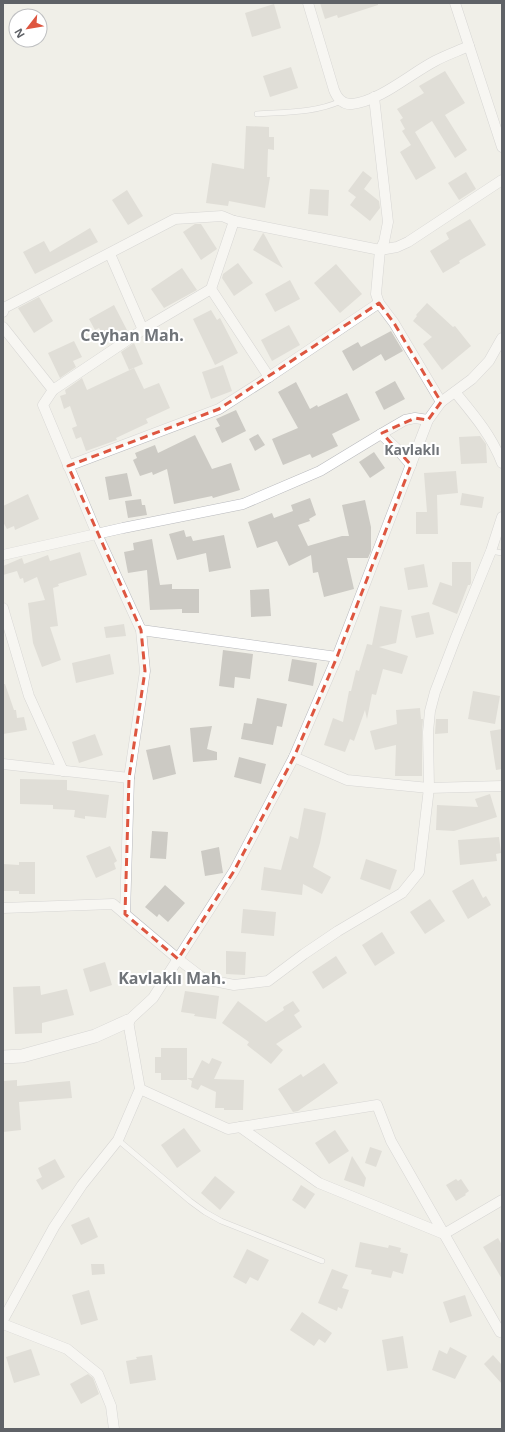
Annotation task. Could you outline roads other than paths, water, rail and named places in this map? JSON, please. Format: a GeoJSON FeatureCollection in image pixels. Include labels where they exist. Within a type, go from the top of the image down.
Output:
{"type":"FeatureCollection","features":[{"type":"Feature","properties":{"kind":"street"},"geometry":{"type":"LineString","coordinates":[[308,3],[334,90],[337,97],[341,101],[347,103],[353,104],[374,97],[435,61],[469,46]]}},
{"type":"Feature","properties":{"kind":"street"},"geometry":{"type":"LineString","coordinates":[[455,3],[469,46],[499,126],[502,148]]}},
{"type":"Feature","properties":{"kind":"street"},"geometry":{"type":"LineString","coordinates":[[374,97],[388,210],[386,234],[380,250],[376,294],[379,303],[406,342],[441,402]]}},
{"type":"Feature","properties":{"kind":"street"},"geometry":{"type":"LineString","coordinates":[[3,312],[4,308],[175,220],[222,216],[234,221],[380,250],[397,247],[408,242],[502,180]]}},
{"type":"Feature","properties":{"kind":"street"},"geometry":{"type":"LineString","coordinates":[[125,914],[129,778],[145,671],[142,630],[97,534],[43,405],[53,390],[143,330],[210,289],[234,221]]}},
{"type":"Feature","properties":{"kind":"street"},"geometry":{"type":"LineString","coordinates":[[110,254],[143,330]]}},
{"type":"Feature","properties":{"kind":"street"},"geometry":{"type":"LineString","coordinates":[[210,289],[269,377]]}},
{"type":"Feature","properties":{"kind":"street"},"geometry":{"type":"LineString","coordinates":[[68,466],[219,408],[269,377],[379,303]]}},
{"type":"Feature","properties":{"kind":"street"},"geometry":{"type":"LineString","coordinates":[[3,327],[53,390]]}},
{"type":"Feature","properties":{"kind":"street"},"geometry":{"type":"LineString","coordinates":[[3,1057],[22,1056],[95,1036],[128,1021],[153,998],[234,871],[294,757],[336,657],[428,420],[441,402],[476,374],[488,361],[501,342]]}},
{"type":"Feature","properties":{"kind":"street"},"geometry":{"type":"LineString","coordinates":[[455,392],[488,434],[502,463]]}},
{"type":"Feature","properties":{"kind":"street"},"geometry":{"type":"LineString","coordinates":[[3,555],[243,504],[320,471],[405,420],[415,418],[428,420]]}},
{"type":"Feature","properties":{"kind":"street"},"geometry":{"type":"LineString","coordinates":[[381,434],[411,465]]}},
{"type":"Feature","properties":{"kind":"street"},"geometry":{"type":"LineString","coordinates":[[3,908],[113,904],[204,979],[234,985],[268,981],[338,931],[402,893],[419,872],[430,788],[428,732],[430,711],[435,692],[491,551],[502,517]]}},
{"type":"Feature","properties":{"kind":"street"},"geometry":{"type":"LineString","coordinates":[[3,608],[29,696],[62,771]]}},
{"type":"Feature","properties":{"kind":"street"},"geometry":{"type":"LineString","coordinates":[[142,630],[336,657]]}},
{"type":"Feature","properties":{"kind":"street"},"geometry":{"type":"LineString","coordinates":[[294,757],[347,780],[430,788],[502,786]]}},
{"type":"Feature","properties":{"kind":"street"},"geometry":{"type":"LineString","coordinates":[[3,764],[129,778]]}},
{"type":"Feature","properties":{"kind":"street"},"geometry":{"type":"LineString","coordinates":[[3,1320],[54,1227],[82,1185],[118,1140],[140,1089],[128,1021]]}},
{"type":"Feature","properties":{"kind":"street"},"geometry":{"type":"LineString","coordinates":[[140,1089],[228,1129],[376,1105],[391,1141],[500,1332]]}},
{"type":"Feature","properties":{"kind":"street"},"geometry":{"type":"LineString","coordinates":[[240,1127],[319,1183],[444,1234]]}},
{"type":"Feature","properties":{"kind":"street"},"geometry":{"type":"LineString","coordinates":[[444,1234],[501,1202]]}},
{"type":"Feature","properties":{"kind":"street"},"geometry":{"type":"LineString","coordinates":[[3,1324],[67,1349],[98,1374],[111,1406],[114,1429]]}},
{"type":"Feature","properties":{"kind":"lane"},"geometry":{"type":"LineString","coordinates":[[256,114],[314,110],[341,101]]}},
{"type":"Feature","properties":{"kind":"lane"},"geometry":{"type":"LineString","coordinates":[[491,551],[502,553]]}},
{"type":"Feature","properties":{"kind":"lane"},"geometry":{"type":"LineString","coordinates":[[118,1140],[205,1212],[221,1221],[322,1261]]}},
{"type":"Feature","properties":{"kind":"district","name":"Ceyhan Mah."},"geometry":{"type":"Point","coordinates":[132,335]}},
{"type":"Feature","properties":{"kind":"district","name":"Kavlaklı"},"geometry":{"type":"Point","coordinates":[412,450]}},
{"type":"Feature","properties":{"kind":"district","name":"Kavlaklı Mah."},"geometry":{"type":"Point","coordinates":[172,978]}}]}
